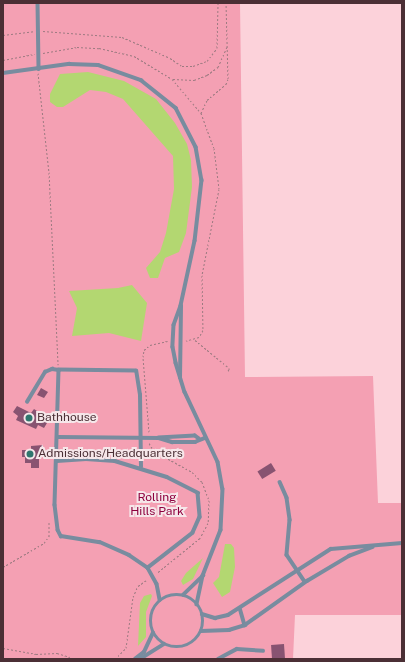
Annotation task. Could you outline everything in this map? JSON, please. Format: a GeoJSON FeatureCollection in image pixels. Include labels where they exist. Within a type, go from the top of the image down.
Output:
{"type":"FeatureCollection","features":[{"type":"Feature","properties":{"kind":"lane"},"geometry":{"type":"LineString","coordinates":[[38,3],[37,31],[39,69]]}},
{"type":"Feature","properties":{"kind":"lane"},"geometry":{"type":"LineString","coordinates":[[3,74],[84,63],[114,68],[153,88],[176,108],[196,147],[202,180],[195,242],[181,306],[174,325],[173,340],[180,378],[205,438],[218,462],[223,497],[221,530],[203,576],[197,604]]}},
{"type":"Feature","properties":{"kind":"lane"},"geometry":{"type":"LineString","coordinates":[[180,378],[181,306]]}},
{"type":"Feature","properties":{"kind":"lane"},"geometry":{"type":"LineString","coordinates":[[27,402],[45,372],[52,369],[136,371],[140,395],[141,467]]}},
{"type":"Feature","properties":{"kind":"lane"},"geometry":{"type":"LineString","coordinates":[[59,370],[58,462],[55,524],[61,536],[100,542],[129,555],[148,568],[153,576],[160,593],[160,600],[151,615],[153,633],[144,652],[134,659]]}},
{"type":"Feature","properties":{"kind":"lane"},"geometry":{"type":"LineString","coordinates":[[58,437],[159,438],[195,436],[199,439],[205,438]]}},
{"type":"Feature","properties":{"kind":"lane"},"geometry":{"type":"LineString","coordinates":[[58,462],[86,459],[115,461],[141,467],[168,477],[198,493],[200,517],[193,533],[148,568]]}},
{"type":"Feature","properties":{"kind":"lane"},"geometry":{"type":"LineString","coordinates":[[280,482],[287,498],[290,520],[287,555],[296,571],[305,582]]}},
{"type":"Feature","properties":{"kind":"lane"},"geometry":{"type":"LineString","coordinates":[[202,614],[216,618],[240,608],[332,549],[402,543]]}},
{"type":"Feature","properties":{"kind":"lane"},"geometry":{"type":"LineString","coordinates":[[201,631],[230,630],[245,625],[305,582],[349,556],[377,545]]}},
{"type":"Feature","properties":{"kind":"lane"},"geometry":{"type":"LineString","coordinates":[[184,595],[203,576]]}},
{"type":"Feature","properties":{"kind":"lane"},"geometry":{"type":"LineString","coordinates":[[153,633],[164,644],[172,647],[189,644],[201,631],[202,614],[197,604],[184,595],[175,594],[160,600]]}},
{"type":"Feature","properties":{"kind":"lane"},"geometry":{"type":"LineString","coordinates":[[240,608],[245,625]]}},
{"type":"Feature","properties":{"kind":"lane"},"geometry":{"type":"LineString","coordinates":[[140,659],[164,644]]}},
{"type":"Feature","properties":{"kind":"lane"},"geometry":{"type":"LineString","coordinates":[[218,659],[237,649],[263,651]]}},
{"type":"Feature","properties":{"kind":"path"},"geometry":{"type":"LineString","coordinates":[[3,35],[37,31],[122,37],[170,58],[182,66],[193,66],[207,61],[217,48],[218,3]]}},
{"type":"Feature","properties":{"kind":"path"},"geometry":{"type":"LineString","coordinates":[[180,341],[194,339],[202,334],[204,327],[202,275],[219,189],[214,148],[201,113],[207,100],[226,84],[228,45],[226,3]]}},
{"type":"Feature","properties":{"kind":"path"},"geometry":{"type":"LineString","coordinates":[[172,78],[194,80],[207,75],[218,67],[228,45]]}},
{"type":"Feature","properties":{"kind":"path"},"geometry":{"type":"LineString","coordinates":[[39,69],[52,212],[59,370]]}},
{"type":"Feature","properties":{"kind":"path"},"geometry":{"type":"LineString","coordinates":[[194,339],[227,367]]}},
{"type":"Feature","properties":{"kind":"path"},"geometry":{"type":"LineString","coordinates":[[115,659],[126,648],[133,597],[138,586],[153,576],[200,538],[208,523],[210,509],[202,482],[182,464],[154,451],[150,447],[143,365],[144,350],[154,343],[173,340]]}},
{"type":"Feature","properties":{"kind":"path"},"geometry":{"type":"LineString","coordinates":[[3,567],[44,543],[49,536],[48,521]]}},
{"type":"Feature","properties":{"kind":"path"},"geometry":{"type":"LineString","coordinates":[[3,648],[36,654],[57,653],[77,659]]}},
{"type":"Feature","properties":{"kind":"green space","name":"Rolling Hills Park"},"geometry":{"type":"Polygon","coordinates":[[[3,3],[240,3],[245,377],[373,376],[378,503],[402,503],[402,615],[295,615],[293,659],[3,659],[3,3]]]}},
{"type":"Feature","properties":{"kind":"shaded area"},"geometry":{"type":"Polygon","coordinates":[[[88,72],[124,81],[156,99],[175,123],[187,144],[191,160],[192,187],[186,233],[179,252],[165,258],[158,278],[150,278],[146,268],[160,252],[166,233],[174,189],[173,156],[123,99],[106,92],[90,90],[63,107],[57,107],[50,102],[50,94],[60,74],[88,72]]]}},
{"type":"Feature","properties":{"kind":"shaded area"},"geometry":{"type":"Polygon","coordinates":[[[132,285],[147,303],[141,341],[109,333],[72,336],[77,308],[69,291],[118,288],[132,285]]]}},
{"type":"Feature","properties":{"kind":"shaded area"},"geometry":{"type":"Polygon","coordinates":[[[225,544],[231,544],[234,548],[235,567],[230,592],[222,597],[213,583],[219,577],[225,544]]]}},
{"type":"Feature","properties":{"kind":"shaded area"},"geometry":{"type":"Polygon","coordinates":[[[203,558],[193,579],[183,585],[181,581],[186,573],[203,558]]]}},
{"type":"Feature","properties":{"kind":"shaded area"},"geometry":{"type":"Polygon","coordinates":[[[151,594],[152,596],[146,612],[146,637],[138,646],[140,603],[144,596],[151,594]]]}},
{"type":"Feature","properties":{"kind":"building"},"geometry":{"type":"Polygon","coordinates":[[[41,388],[48,392],[44,398],[37,395],[41,388]]]}},
{"type":"Feature","properties":{"kind":"building","name":"Bathhouse"},"geometry":{"type":"Polygon","coordinates":[[[17,406],[31,413],[34,409],[40,413],[38,415],[47,423],[44,428],[38,425],[36,429],[16,420],[18,416],[13,412],[17,406]]]}},
{"type":"Feature","properties":{"kind":"building","name":"Admissions/Headquarters"},"geometry":{"type":"Polygon","coordinates":[[[43,445],[43,451],[39,451],[39,468],[31,468],[31,463],[25,463],[25,457],[22,457],[22,450],[31,450],[31,446],[43,445]]]}},
{"type":"Feature","properties":{"kind":"building"},"geometry":{"type":"Polygon","coordinates":[[[271,463],[276,471],[262,479],[257,471],[271,463]]]}},
{"type":"Feature","properties":{"kind":"building"},"geometry":{"type":"Polygon","coordinates":[[[284,644],[285,659],[272,659],[271,645],[284,644]]]}},
{"type":"Feature","properties":{"kind":"place","name":"Bathhouse"},"geometry":{"type":"Point","coordinates":[29,418]}},
{"type":"Feature","properties":{"kind":"place","name":"Admissions/Headquarters"},"geometry":{"type":"Point","coordinates":[30,454]}}]}
